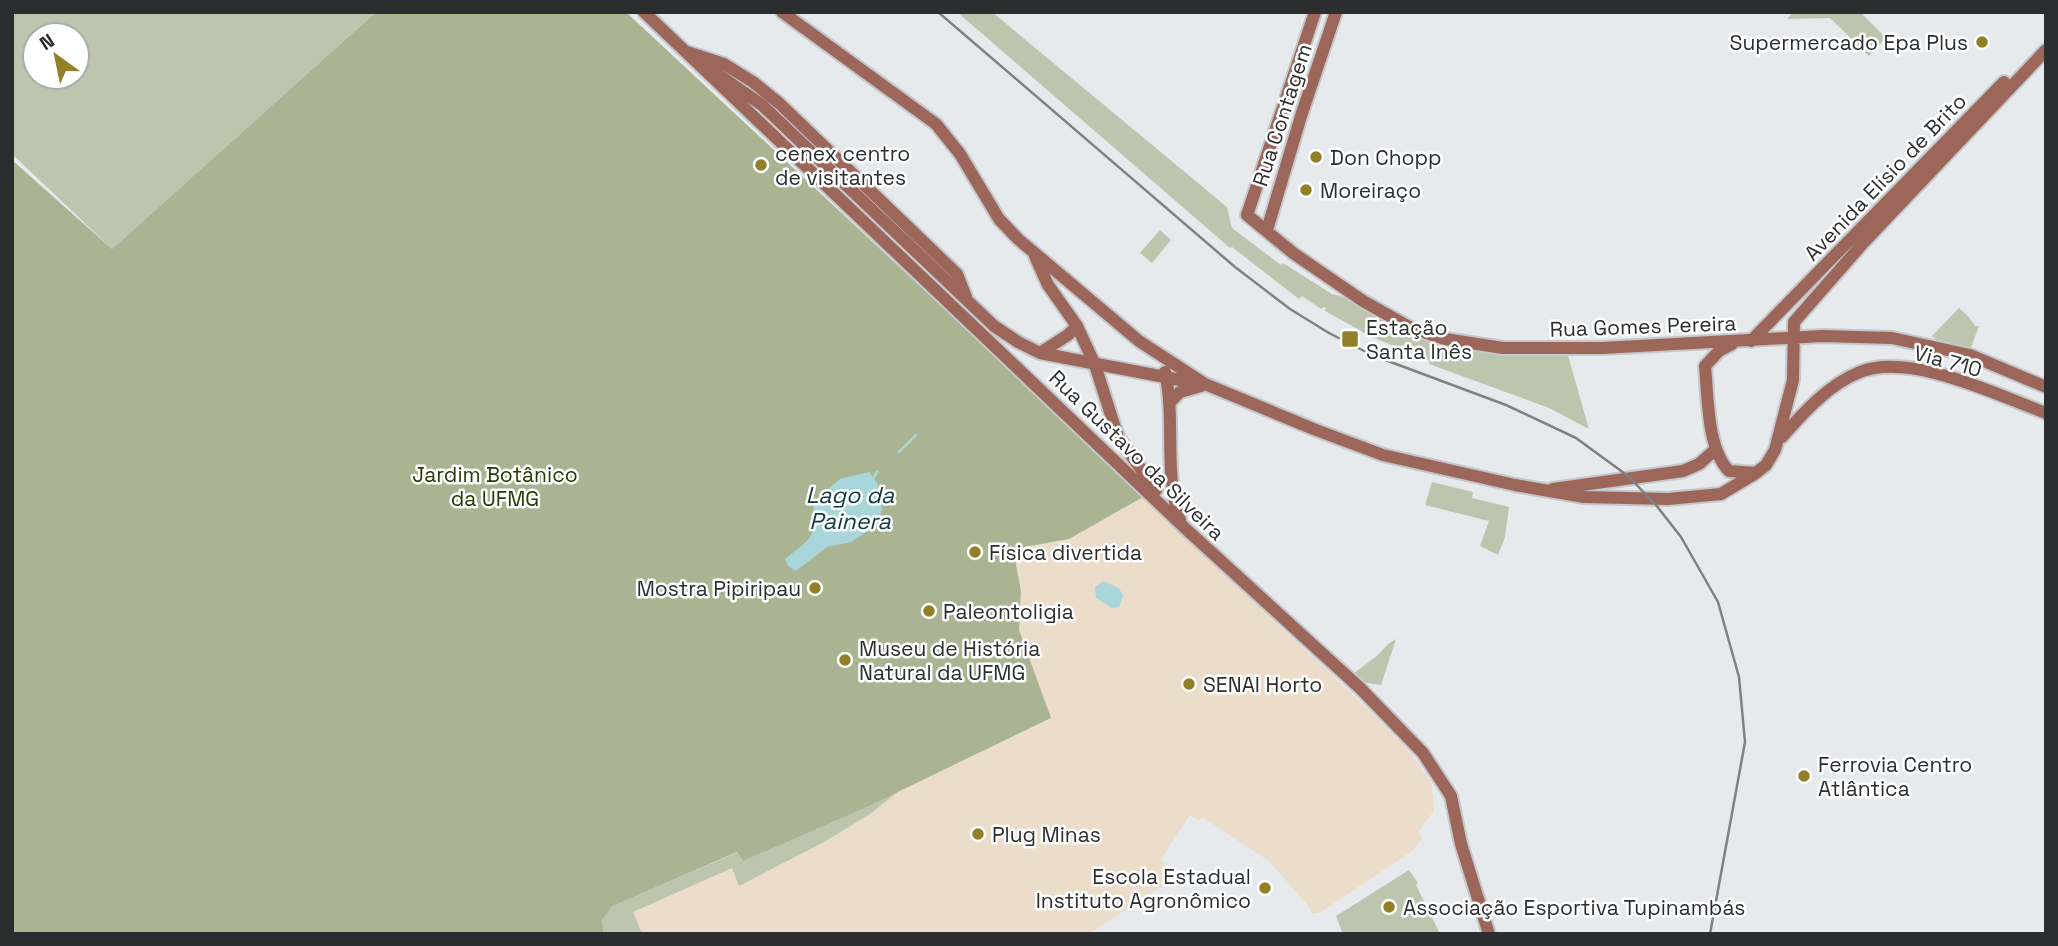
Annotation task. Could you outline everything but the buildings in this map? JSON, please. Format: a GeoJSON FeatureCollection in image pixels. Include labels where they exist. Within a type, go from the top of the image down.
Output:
{"type":"FeatureCollection","features":[{"type":"Feature","properties":{"kind":"main road","name":"Rua Gustavo da Silveira"},"geometry":{"type":"LineString","coordinates":[[644,12],[1181,523],[1360,688],[1423,753],[1451,796],[1461,844],[1489,934]]}},
{"type":"Feature","properties":{"kind":"main road"},"geometry":{"type":"LineString","coordinates":[[782,12],[945,133],[999,219],[1139,341],[1205,384],[1383,455],[1584,498],[1668,499],[1720,494],[1756,473],[1771,458],[1779,440],[1793,380],[1793,338]]}},
{"type":"Feature","properties":{"kind":"main road","name":"Rua Contagem"},"geometry":{"type":"LineString","coordinates":[[1247,215],[1315,12]]}},
{"type":"Feature","properties":{"kind":"main road","name":"Rua Contagem"},"geometry":{"type":"LineString","coordinates":[[1267,230],[1336,12]]}},
{"type":"Feature","properties":{"kind":"main road","name":"Avenida Elísio de Brito"},"geometry":{"type":"LineString","coordinates":[[1751,341],[2046,39]]}},
{"type":"Feature","properties":{"kind":"main road","name":"Avenida Elísio de Brito"},"geometry":{"type":"LineString","coordinates":[[1793,338],[1794,321],[1864,242],[2046,50]]}},
{"type":"Feature","properties":{"kind":"main road","name":"Rua Gustavo da Silveira"},"geometry":{"type":"LineString","coordinates":[[684,51],[762,105],[994,326],[1018,342],[1040,353],[1205,384]]}},
{"type":"Feature","properties":{"kind":"main road","name":"Rua Gomes Pereira"},"geometry":{"type":"LineString","coordinates":[[1247,215],[1313,268],[1363,301],[1428,335],[1503,348],[1602,348],[1868,337],[1912,341],[1970,355],[2046,387]]}},
{"type":"Feature","properties":{"kind":"main road"},"geometry":{"type":"LineString","coordinates":[[1032,250],[1048,285],[1077,326],[1096,365],[1118,436],[1181,523]]}},
{"type":"Feature","properties":{"kind":"main road"},"geometry":{"type":"LineString","coordinates":[[1040,353],[1077,326]]}},
{"type":"Feature","properties":{"kind":"main road"},"geometry":{"type":"LineString","coordinates":[[1704,366],[1719,351],[1735,342]]}},
{"type":"Feature","properties":{"kind":"main road"},"geometry":{"type":"LineString","coordinates":[[1683,343],[1696,352],[1704,366],[1715,450],[1723,465],[1729,471],[1756,473]]}},
{"type":"Feature","properties":{"kind":"main road"},"geometry":{"type":"LineString","coordinates":[[1162,357],[1169,403],[1170,481],[1172,498],[1181,523]]}},
{"type":"Feature","properties":{"kind":"main road","name":"Via 710"},"geometry":{"type":"LineString","coordinates":[[1779,440],[1801,415],[1827,393],[1858,373],[1877,368],[1935,372],[2046,413]]}},
{"type":"Feature","properties":{"kind":"main road"},"geometry":{"type":"LineString","coordinates":[[1169,403],[1180,392],[1205,384]]}},
{"type":"Feature","properties":{"kind":"main road"},"geometry":{"type":"LineString","coordinates":[[1543,491],[1683,471],[1699,464],[1715,450]]}},
{"type":"Feature","properties":{"kind":"shaded area"},"geometry":{"type":"Polygon","coordinates":[[[1145,496],[1170,524],[1369,710],[1409,751],[1431,782],[1434,800],[1433,812],[1419,831],[1422,839],[1412,851],[1319,913],[1314,913],[1314,916],[1307,904],[1269,861],[1202,817],[1199,821],[1190,815],[1161,859],[1179,884],[1175,887],[1159,888],[1089,934],[604,934],[613,906],[871,805],[1051,719],[1019,630],[1021,591],[1013,549],[1069,539],[1145,496]]]}},
{"type":"Feature","properties":{"kind":"green space"},"geometry":{"type":"Polygon","coordinates":[[[12,12],[376,12],[112,249],[12,154],[12,12]]]}},
{"type":"Feature","properties":{"kind":"green space","name":"Jardim Botânico da UFMG"},"geometry":{"type":"Polygon","coordinates":[[[376,12],[626,12],[1145,496],[1069,539],[1013,549],[1021,591],[1019,630],[1051,718],[871,805],[743,861],[737,852],[613,906],[602,920],[604,934],[12,934],[12,160],[112,249],[376,12]]]}},
{"type":"Feature","properties":{"kind":"green space"},"geometry":{"type":"Polygon","coordinates":[[[957,12],[992,12],[1227,207],[1232,228],[1281,265],[1283,263],[1332,294],[1344,297],[1399,331],[1438,343],[1501,353],[1567,352],[1589,429],[1549,408],[1429,364],[1430,361],[1372,337],[1302,296],[1299,299],[1230,248],[957,12]]]}},
{"type":"Feature","properties":{"kind":"green space"},"geometry":{"type":"Polygon","coordinates":[[[1793,12],[1860,12],[1886,38],[1869,56],[1830,18],[1787,19],[1793,12]]]}},
{"type":"Feature","properties":{"kind":"green space"},"geometry":{"type":"Polygon","coordinates":[[[1160,230],[1171,240],[1152,263],[1140,253],[1160,230]]]}},
{"type":"Feature","properties":{"kind":"green space"},"geometry":{"type":"Polygon","coordinates":[[[1959,308],[1975,326],[1979,326],[1970,350],[1932,336],[1959,308]]]}},
{"type":"Feature","properties":{"kind":"green space"},"geometry":{"type":"Polygon","coordinates":[[[1432,482],[1473,492],[1472,498],[1509,507],[1505,537],[1498,555],[1480,546],[1489,521],[1425,505],[1432,482]]]}},
{"type":"Feature","properties":{"kind":"green space"},"geometry":{"type":"Polygon","coordinates":[[[1396,639],[1381,685],[1361,682],[1353,674],[1388,644],[1396,639]]]}},
{"type":"Feature","properties":{"kind":"green space"},"geometry":{"type":"Polygon","coordinates":[[[899,791],[870,814],[824,842],[739,886],[732,868],[633,912],[642,934],[604,934],[602,920],[613,906],[738,852],[743,861],[899,791]]]}},
{"type":"Feature","properties":{"kind":"green space","name":"Associação Esportiva Tupinambás"},"geometry":{"type":"Polygon","coordinates":[[[1409,870],[1418,883],[1416,885],[1440,934],[1343,934],[1336,916],[1409,870]]]}},
{"type":"Feature","properties":{"kind":"water","name":"Lago da Painera"},"geometry":{"type":"Polygon","coordinates":[[[869,472],[878,484],[882,509],[877,525],[851,542],[827,547],[796,571],[788,566],[785,559],[811,536],[814,523],[813,502],[840,479],[869,472]]]}},
{"type":"Feature","properties":{"kind":"water"},"geometry":{"type":"Polygon","coordinates":[[[1103,581],[1119,588],[1123,596],[1119,607],[1112,608],[1096,598],[1095,587],[1103,581]]]}},
{"type":"Feature","properties":{"kind":"waterway"},"geometry":{"type":"LineString","coordinates":[[899,452],[916,435]]}},
{"type":"Feature","properties":{"kind":"waterway"},"geometry":{"type":"LineString","coordinates":[[874,477],[877,472]]}},
{"type":"Feature","properties":{"kind":"railway"},"geometry":{"type":"LineString","coordinates":[[938,12],[1235,267],[1290,309],[1372,355],[1506,405],[1576,438],[1628,476],[1656,505],[1681,537],[1718,602],[1739,677],[1745,742],[1710,934]]}},
{"type":"Feature","properties":{"kind":"place","name":"Supermercado Epa Plus"},"geometry":{"type":"Point","coordinates":[1982,42]}},
{"type":"Feature","properties":{"kind":"place","name":"Don Chopp"},"geometry":{"type":"Point","coordinates":[1316,157]}},
{"type":"Feature","properties":{"kind":"place","name":"cenex centro de visitantes"},"geometry":{"type":"Point","coordinates":[761,165]}},
{"type":"Feature","properties":{"kind":"place","name":"Moreiraço"},"geometry":{"type":"Point","coordinates":[1306,190]}},
{"type":"Feature","properties":{"kind":"place","name":"Estação Santa Inês"},"geometry":{"type":"Point","coordinates":[1350,339]}},
{"type":"Feature","properties":{"kind":"place","name":"Física divertida"},"geometry":{"type":"Point","coordinates":[975,552]}},
{"type":"Feature","properties":{"kind":"place","name":"Mostra Pipiripau"},"geometry":{"type":"Point","coordinates":[815,588]}},
{"type":"Feature","properties":{"kind":"place","name":"Paleontoligia"},"geometry":{"type":"Point","coordinates":[929,611]}},
{"type":"Feature","properties":{"kind":"place","name":"Museu de História Natural da UFMG"},"geometry":{"type":"Point","coordinates":[845,660]}},
{"type":"Feature","properties":{"kind":"place","name":"SENAI Horto"},"geometry":{"type":"Point","coordinates":[1189,684]}},
{"type":"Feature","properties":{"kind":"place","name":"Ferrovia Centro Atlântica"},"geometry":{"type":"Point","coordinates":[1804,776]}},
{"type":"Feature","properties":{"kind":"place","name":"Plug Minas"},"geometry":{"type":"Point","coordinates":[978,834]}},
{"type":"Feature","properties":{"kind":"place","name":"Escola Estadual Instituto Agronômico"},"geometry":{"type":"Point","coordinates":[1265,888]}},
{"type":"Feature","properties":{"kind":"place","name":"Associação Esportiva Tupinambás"},"geometry":{"type":"Point","coordinates":[1389,907]}}]}
